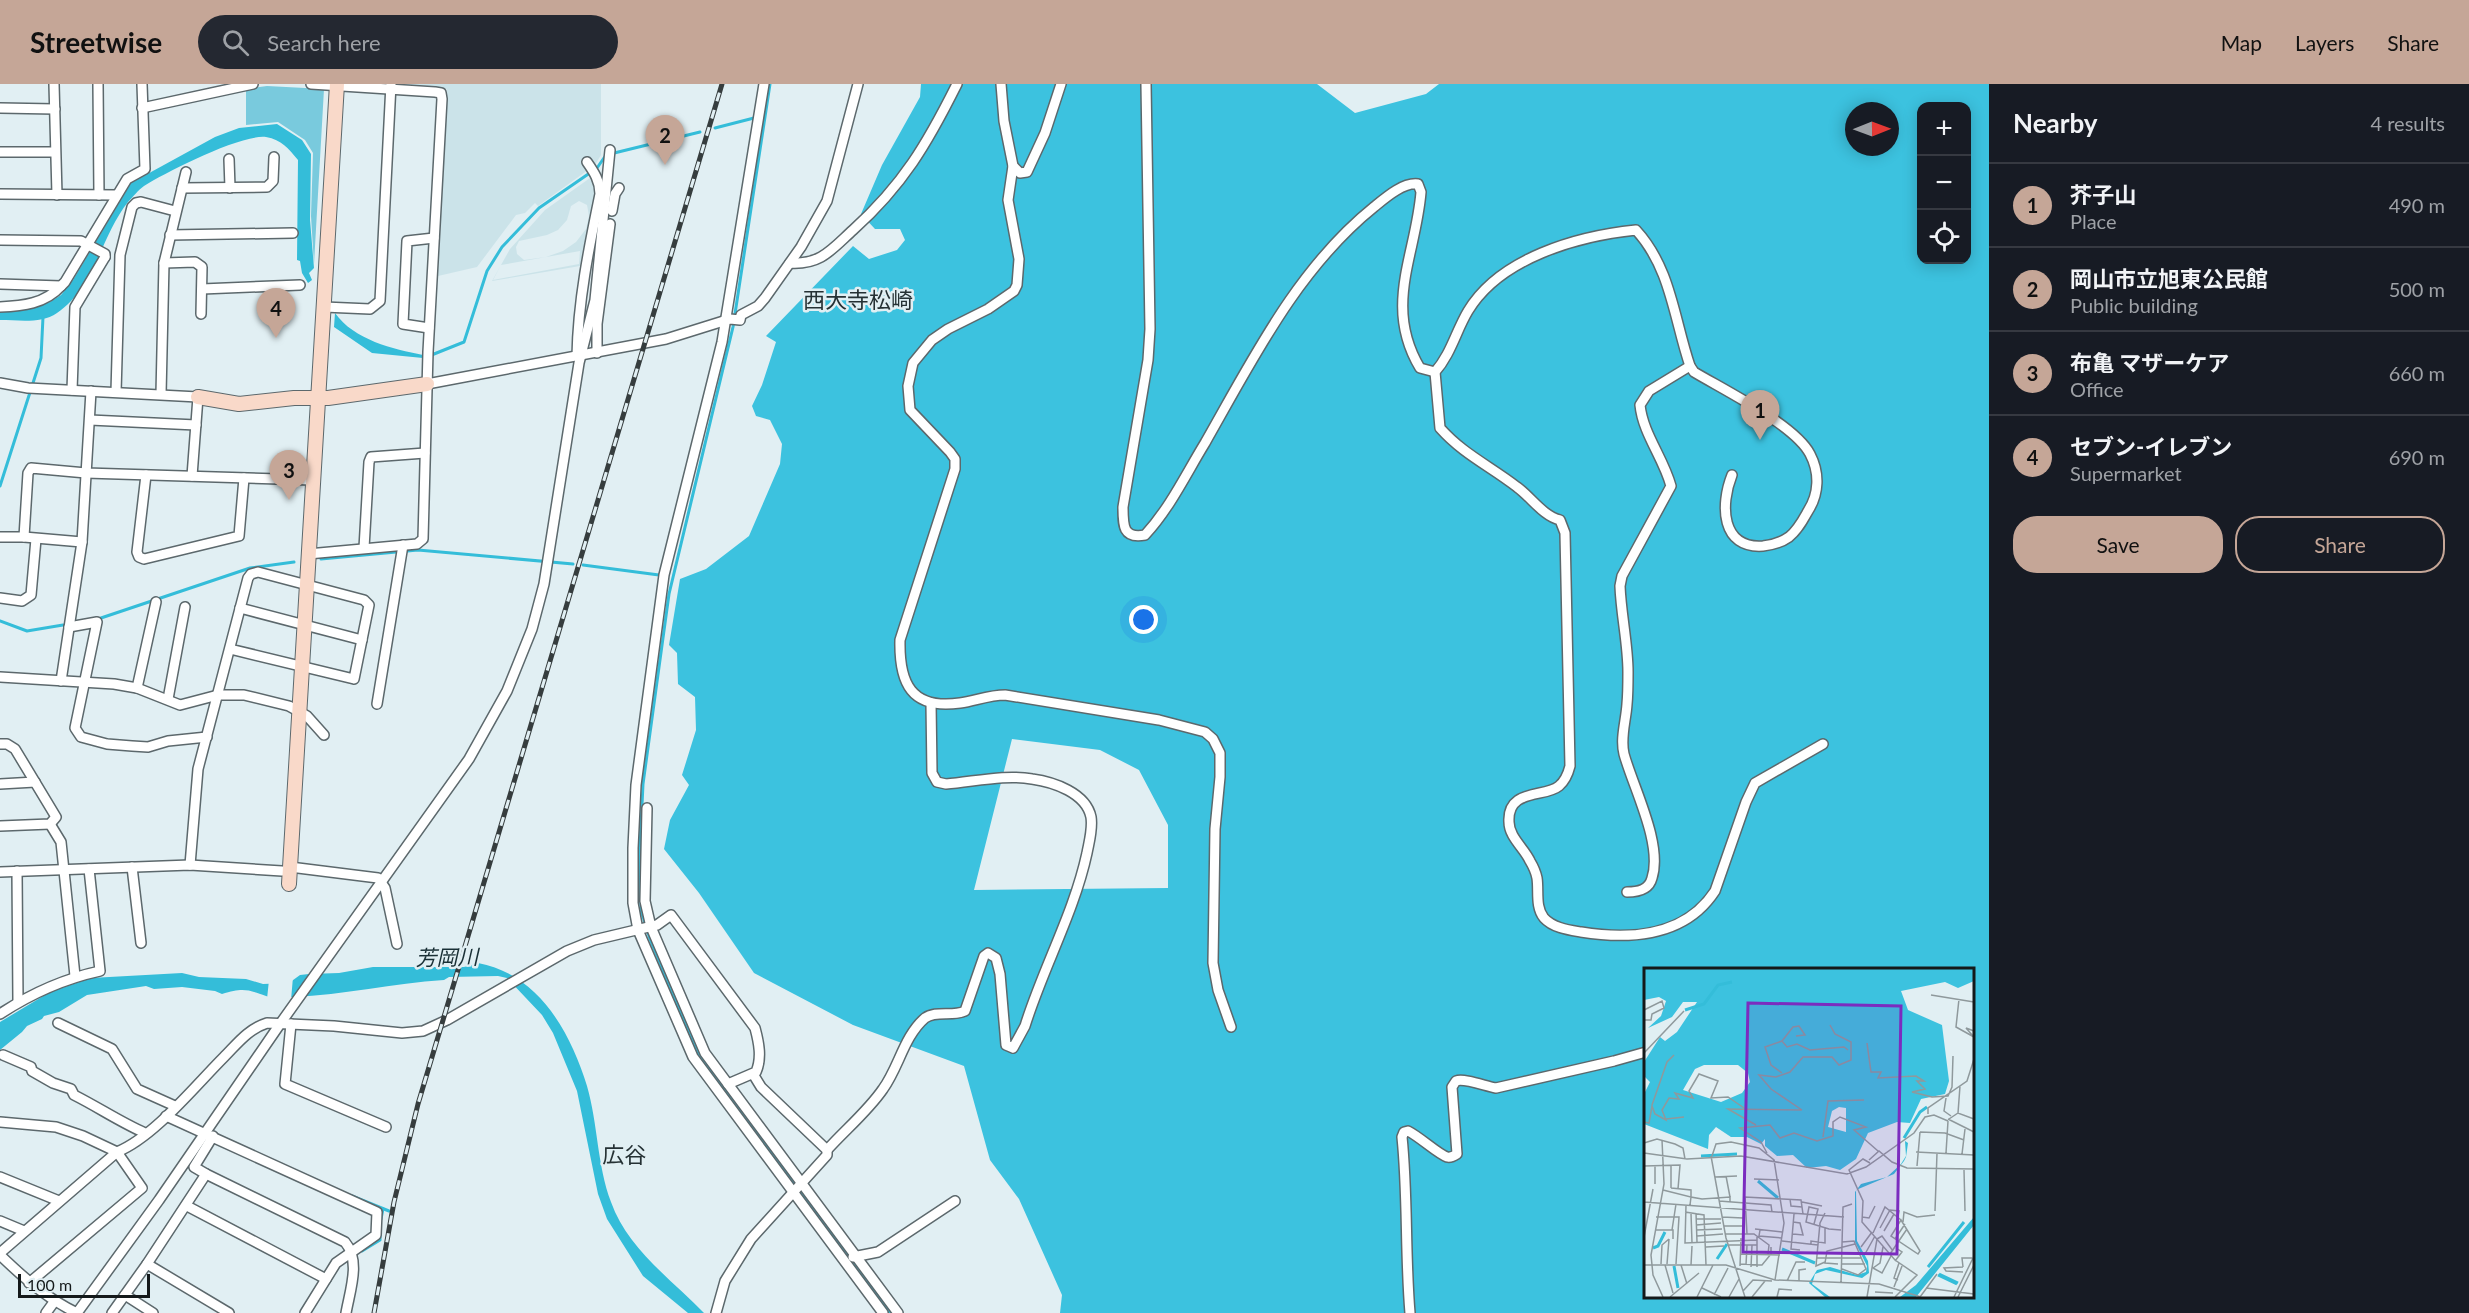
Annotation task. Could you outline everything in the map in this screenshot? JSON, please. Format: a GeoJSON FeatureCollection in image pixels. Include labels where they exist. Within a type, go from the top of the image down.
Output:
{"type":"FeatureCollection","features":[{"type":"Feature","properties":{"kind":"street"},"geometry":{"type":"LineString","coordinates":[[54,84],[57,195]]}},
{"type":"Feature","properties":{"kind":"street"},"geometry":{"type":"LineString","coordinates":[[98,84],[99,195]]}},
{"type":"Feature","properties":{"kind":"street"},"geometry":{"type":"LineString","coordinates":[[0,307],[48,298],[61,286],[127,179],[144,169],[142,84]]}},
{"type":"Feature","properties":{"kind":"street"},"geometry":{"type":"LineString","coordinates":[[142,108],[209,89],[253,84]]}},
{"type":"Feature","properties":{"kind":"street"},"geometry":{"type":"LineString","coordinates":[[308,554],[364,548],[403,549],[420,543],[423,539],[429,328],[441,93],[391,87],[311,84]]}},
{"type":"Feature","properties":{"kind":"street"},"geometry":{"type":"LineString","coordinates":[[764,84],[731,320],[664,575],[636,785],[633,903],[700,1043],[797,1186]]}},
{"type":"Feature","properties":{"kind":"street"},"geometry":{"type":"LineString","coordinates":[[0,383],[31,388],[198,397],[239,404],[317,398],[427,384],[597,353],[666,339],[731,320],[740,320],[741,315],[758,306],[790,263],[830,197],[858,84]]}},
{"type":"Feature","properties":{"kind":"street"},"geometry":{"type":"LineString","coordinates":[[790,263],[808,263],[823,257],[877,208],[902,180],[924,147],[957,84]]}},
{"type":"Feature","properties":{"kind":"street"},"geometry":{"type":"LineString","coordinates":[[1001,84],[1004,121],[1013,166],[1008,200],[1019,259],[1017,285],[1014,291],[988,309],[948,329],[932,340],[913,363],[908,386],[910,410],[955,459],[950,487],[900,640],[904,681],[915,696],[931,703],[948,705],[992,695],[1005,695],[1159,720],[1205,732],[1213,739],[1220,753],[1215,841],[1213,963],[1218,990],[1231,1027]]}},
{"type":"Feature","properties":{"kind":"street"},"geometry":{"type":"LineString","coordinates":[[1013,166],[1020,173],[1027,172],[1035,159],[1061,84]]}},
{"type":"Feature","properties":{"kind":"street"},"geometry":{"type":"LineString","coordinates":[[1146,84],[1150,329],[1148,360],[1123,507],[1125,530],[1130,535],[1135,537],[1145,535],[1175,495],[1279,315],[1301,282],[1358,220],[1396,191],[1413,183],[1418,184],[1421,192],[1402,291],[1403,320],[1420,368],[1435,372]]}},
{"type":"Feature","properties":{"kind":"street"},"geometry":{"type":"LineString","coordinates":[[287,874],[337,85]]}},
{"type":"Feature","properties":{"kind":"street"},"geometry":{"type":"LineString","coordinates":[[324,307],[370,309],[380,301],[391,87]]}},
{"type":"Feature","properties":{"kind":"street"},"geometry":{"type":"LineString","coordinates":[[0,108],[55,109]]}},
{"type":"Feature","properties":{"kind":"street"},"geometry":{"type":"LineString","coordinates":[[0,152],[56,152]]}},
{"type":"Feature","properties":{"kind":"street"},"geometry":{"type":"LineString","coordinates":[[579,356],[595,300],[610,153]]}},
{"type":"Feature","properties":{"kind":"street"},"geometry":{"type":"LineString","coordinates":[[182,188],[267,187],[273,181],[274,157]]}},
{"type":"Feature","properties":{"kind":"street"},"geometry":{"type":"LineString","coordinates":[[229,159],[230,188]]}},
{"type":"Feature","properties":{"kind":"street"},"geometry":{"type":"LineString","coordinates":[[591,168],[600,186],[600,194],[589,244],[580,311],[579,356],[548,562],[532,629],[507,691],[495,714],[469,759],[280,1024],[209,1134],[77,1313],[54,1302],[29,1283],[0,1254],[117,1152],[129,1147],[166,1116],[251,1030],[267,1023],[280,1024],[365,1028],[402,1034],[423,1031],[447,1020],[519,977],[581,945],[645,928],[671,915],[752,1022],[759,1044],[759,1065],[753,1074],[728,1084]]}},
{"type":"Feature","properties":{"kind":"street"},"geometry":{"type":"LineString","coordinates":[[161,394],[164,263],[186,172]]}},
{"type":"Feature","properties":{"kind":"street"},"geometry":{"type":"LineString","coordinates":[[597,353],[597,324],[613,200],[619,188]]}},
{"type":"Feature","properties":{"kind":"street"},"geometry":{"type":"LineString","coordinates":[[0,194],[116,195]]}},
{"type":"Feature","properties":{"kind":"street"},"geometry":{"type":"LineString","coordinates":[[116,392],[122,242],[136,203],[141,202],[175,211]]}},
{"type":"Feature","properties":{"kind":"street"},"geometry":{"type":"LineString","coordinates":[[1732,475],[1724,499],[1725,514],[1730,529],[1744,545],[1767,546],[1788,538],[1799,527],[1815,499],[1818,486],[1811,455],[1805,447],[1779,424],[1694,372],[1690,366],[1672,297],[1660,266],[1648,244],[1636,230],[1564,244],[1499,276],[1481,292],[1467,312],[1453,343],[1435,372],[1440,428],[1467,454],[1518,488],[1553,519],[1560,520],[1564,526],[1570,766],[1565,780],[1557,788],[1520,799],[1514,805],[1509,822],[1512,834],[1530,860],[1537,878],[1538,903],[1545,920],[1560,928],[1611,937],[1642,936],[1666,930],[1692,916],[1709,901],[1715,891],[1746,802],[1755,783],[1823,744]]}},
{"type":"Feature","properties":{"kind":"street"},"geometry":{"type":"LineString","coordinates":[[170,235],[293,233]]}},
{"type":"Feature","properties":{"kind":"street"},"geometry":{"type":"LineString","coordinates":[[429,328],[403,324],[407,241],[434,238]]}},
{"type":"Feature","properties":{"kind":"street"},"geometry":{"type":"LineString","coordinates":[[0,240],[81,241],[104,255],[120,258]]}},
{"type":"Feature","properties":{"kind":"street"},"geometry":{"type":"LineString","coordinates":[[72,390],[75,307],[104,255]]}},
{"type":"Feature","properties":{"kind":"street"},"geometry":{"type":"LineString","coordinates":[[164,263],[195,262],[202,267],[201,314]]}},
{"type":"Feature","properties":{"kind":"street"},"geometry":{"type":"LineString","coordinates":[[0,284],[61,286]]}},
{"type":"Feature","properties":{"kind":"street"},"geometry":{"type":"LineString","coordinates":[[202,289],[300,285]]}},
{"type":"Feature","properties":{"kind":"street"},"geometry":{"type":"LineString","coordinates":[[1627,892],[1639,892],[1649,885],[1653,877],[1653,856],[1645,812],[1624,753],[1623,734],[1627,706],[1628,669],[1620,586],[1622,576],[1671,486],[1666,469],[1642,422],[1640,405],[1649,391],[1690,366]]}},
{"type":"Feature","properties":{"kind":"street"},"geometry":{"type":"LineString","coordinates":[[61,681],[82,542],[92,391]]}},
{"type":"Feature","properties":{"kind":"street"},"geometry":{"type":"LineString","coordinates":[[192,476],[198,397]]}},
{"type":"Feature","properties":{"kind":"street"},"geometry":{"type":"LineString","coordinates":[[90,420],[195,425]]}},
{"type":"Feature","properties":{"kind":"street"},"geometry":{"type":"LineString","coordinates":[[364,548],[371,457],[425,453]]}},
{"type":"Feature","properties":{"kind":"street"},"geometry":{"type":"LineString","coordinates":[[24,537],[28,473],[31,468],[86,473],[312,480]]}},
{"type":"Feature","properties":{"kind":"street"},"geometry":{"type":"LineString","coordinates":[[146,475],[137,552],[139,557],[144,559],[239,536],[244,478]]}},
{"type":"Feature","properties":{"kind":"street"},"geometry":{"type":"LineString","coordinates":[[0,537],[82,542]]}},
{"type":"Feature","properties":{"kind":"street"},"geometry":{"type":"LineString","coordinates":[[0,598],[22,601],[31,595],[36,539]]}},
{"type":"Feature","properties":{"kind":"street"},"geometry":{"type":"LineString","coordinates":[[377,704],[403,549]]}},
{"type":"Feature","properties":{"kind":"street"},"geometry":{"type":"LineString","coordinates":[[190,866],[198,769],[248,578],[251,574],[258,572],[364,600],[369,605],[354,679],[230,649]]}},
{"type":"Feature","properties":{"kind":"street"},"geometry":{"type":"LineString","coordinates":[[137,688],[156,602]]}},
{"type":"Feature","properties":{"kind":"street"},"geometry":{"type":"LineString","coordinates":[[168,699],[185,607]]}},
{"type":"Feature","properties":{"kind":"street"},"geometry":{"type":"LineString","coordinates":[[240,608],[362,640]]}},
{"type":"Feature","properties":{"kind":"street"},"geometry":{"type":"LineString","coordinates":[[69,627],[97,622],[75,728],[81,736],[107,744],[148,747],[168,741],[207,737]]}},
{"type":"Feature","properties":{"kind":"street"},"geometry":{"type":"LineString","coordinates":[[0,677],[114,684],[137,688],[180,705],[218,695],[244,694],[289,706],[314,722],[324,735]]}},
{"type":"Feature","properties":{"kind":"street"},"geometry":{"type":"LineString","coordinates":[[716,1313],[725,1281],[751,1239],[824,1159],[827,1150],[883,1089],[915,1029],[925,1018],[965,1011],[984,956],[988,953],[996,958],[1000,974],[1006,1045],[1013,1048],[1025,1026],[1083,871],[1091,835],[1091,818],[1087,808],[1073,793],[1035,779],[1020,777],[946,784],[937,782],[932,773],[931,703]]}},
{"type":"Feature","properties":{"kind":"street"},"geometry":{"type":"LineString","coordinates":[[0,744],[7,744],[15,749],[56,818],[50,824],[0,826]]}},
{"type":"Feature","properties":{"kind":"street"},"geometry":{"type":"LineString","coordinates":[[0,784],[34,782]]}},
{"type":"Feature","properties":{"kind":"street"},"geometry":{"type":"LineString","coordinates":[[647,808],[645,928],[693,1057],[797,1186],[851,1259],[898,1313]]}},
{"type":"Feature","properties":{"kind":"street"},"geometry":{"type":"LineString","coordinates":[[50,824],[61,842],[75,976]]}},
{"type":"Feature","properties":{"kind":"street"},"geometry":{"type":"LineString","coordinates":[[0,872],[190,866],[287,874],[374,876],[381,881],[397,944]]}},
{"type":"Feature","properties":{"kind":"street"},"geometry":{"type":"LineString","coordinates":[[132,867],[141,943]]}},
{"type":"Feature","properties":{"kind":"street"},"geometry":{"type":"LineString","coordinates":[[0,1014],[45,987],[75,976],[100,971],[89,869]]}},
{"type":"Feature","properties":{"kind":"street"},"geometry":{"type":"LineString","coordinates":[[17,871],[18,1002]]}},
{"type":"Feature","properties":{"kind":"street"},"geometry":{"type":"LineString","coordinates":[[58,1023],[112,1049],[137,1089],[175,1107]]}},
{"type":"Feature","properties":{"kind":"street"},"geometry":{"type":"LineString","coordinates":[[291,1024],[285,1083],[386,1127]]}},
{"type":"Feature","properties":{"kind":"street"},"geometry":{"type":"LineString","coordinates":[[1410,1313],[1402,1137],[1404,1132],[1408,1131],[1420,1137],[1447,1157],[1454,1157],[1457,1154],[1458,1144],[1452,1087],[1456,1081],[1461,1079],[1479,1086],[1496,1088],[1604,1064],[1644,1053]]}},
{"type":"Feature","properties":{"kind":"street"},"geometry":{"type":"LineString","coordinates":[[3,1055],[31,1067],[32,1071],[53,1083],[71,1089],[74,1095],[145,1134]]}},
{"type":"Feature","properties":{"kind":"street"},"geometry":{"type":"LineString","coordinates":[[753,1074],[761,1087],[827,1150]]}},
{"type":"Feature","properties":{"kind":"street"},"geometry":{"type":"LineString","coordinates":[[166,1116],[377,1212],[376,1235],[336,1263],[305,1313]]}},
{"type":"Feature","properties":{"kind":"street"},"geometry":{"type":"LineString","coordinates":[[0,1122],[57,1127],[117,1152],[142,1188],[29,1283]]}},
{"type":"Feature","properties":{"kind":"street"},"geometry":{"type":"LineString","coordinates":[[209,1134],[194,1167],[345,1242],[352,1250],[354,1261],[346,1313]]}},
{"type":"Feature","properties":{"kind":"street"},"geometry":{"type":"LineString","coordinates":[[112,1313],[187,1206],[206,1174]]}},
{"type":"Feature","properties":{"kind":"street"},"geometry":{"type":"LineString","coordinates":[[0,1177],[59,1201]]}},
{"type":"Feature","properties":{"kind":"street"},"geometry":{"type":"LineString","coordinates":[[851,1259],[878,1252],[955,1201]]}},
{"type":"Feature","properties":{"kind":"street"},"geometry":{"type":"LineString","coordinates":[[187,1206],[326,1279]]}},
{"type":"Feature","properties":{"kind":"street"},"geometry":{"type":"LineString","coordinates":[[0,1221],[24,1231]]}},
{"type":"Feature","properties":{"kind":"street"},"geometry":{"type":"LineString","coordinates":[[851,1259],[883,1313]]}},
{"type":"Feature","properties":{"kind":"street"},"geometry":{"type":"LineString","coordinates":[[147,1264],[229,1313]]}},
{"type":"Feature","properties":{"kind":"street"},"geometry":{"type":"LineString","coordinates":[[125,1295],[153,1313]]}},
{"type":"Feature","properties":{"kind":"street"},"geometry":{"type":"LineString","coordinates":[[46,1313],[54,1302]]}},
{"type":"Feature","properties":{"kind":"shaded area"},"geometry":{"type":"Polygon","coordinates":[[[398,84],[601,84],[601,155],[595,165],[538,206],[535,203],[525,213],[516,215],[477,267],[438,276],[447,89],[398,84]]]}},
{"type":"Feature","properties":{"kind":"shaded area"},"geometry":{"type":"Polygon","coordinates":[[[921,84],[1317,84],[1355,113],[1426,94],[1439,84],[1989,84],[1989,1313],[1060,1313],[1062,1295],[1019,1199],[990,1160],[964,1066],[853,1025],[754,973],[699,893],[664,849],[670,820],[689,785],[682,775],[696,730],[695,697],[678,684],[677,653],[669,645],[680,579],[706,569],[749,536],[780,464],[782,444],[770,420],[756,416],[752,406],[762,385],[776,342],[766,336],[853,246],[869,259],[897,250],[905,240],[900,229],[875,229],[861,214],[882,165],[920,97],[921,84]],[[1012,739],[974,890],[1168,888],[1168,825],[1139,770],[1100,750],[1012,739]]]}},
{"type":"Feature","properties":{"kind":"shaded area"},"geometry":{"type":"Polygon","coordinates":[[[267,86],[324,89],[314,264],[311,216],[313,153],[305,140],[278,122],[246,125],[246,89],[267,86]]]}},
{"type":"Feature","properties":{"kind":"shaded area"},"geometry":{"type":"Polygon","coordinates":[[[277,124],[302,140],[311,154],[310,220],[314,268],[309,273],[312,280],[308,283],[302,273],[300,261],[297,260],[298,160],[281,142],[266,137],[254,138],[239,141],[204,155],[140,189],[119,215],[80,289],[57,313],[37,320],[0,320],[0,311],[25,309],[50,302],[61,295],[73,280],[131,183],[215,137],[239,128],[277,124]]]}},
{"type":"Feature","properties":{"kind":"shaded area"},"geometry":{"type":"Polygon","coordinates":[[[590,178],[595,187],[595,193],[580,266],[492,281],[501,265],[510,249],[545,210],[590,178]],[[579,201],[571,206],[567,220],[558,230],[547,235],[519,241],[516,247],[517,254],[524,260],[546,257],[563,251],[576,242],[586,229],[589,216],[587,205],[579,201]],[[580,251],[501,265],[493,280],[579,264],[580,251]]]}},
{"type":"Feature","properties":{"kind":"shaded area"},"geometry":{"type":"Polygon","coordinates":[[[335,313],[363,337],[399,350],[423,355],[423,358],[372,353],[334,327],[335,313]]]}},
{"type":"Feature","properties":{"kind":"shaded area"},"geometry":{"type":"Polygon","coordinates":[[[478,963],[499,969],[518,979],[549,1008],[561,1026],[580,1065],[587,1086],[606,1188],[618,1219],[651,1262],[704,1313],[688,1313],[643,1276],[607,1219],[598,1194],[577,1091],[553,1033],[542,1015],[507,978],[498,976],[449,977],[444,980],[331,994],[279,998],[244,990],[222,994],[182,987],[154,989],[146,986],[87,995],[59,1012],[44,1016],[27,1026],[0,1050],[0,1022],[50,992],[91,978],[182,973],[199,977],[246,979],[263,984],[289,983],[300,975],[339,973],[373,967],[464,967],[478,963]]]}},
{"type":"Feature","properties":{"kind":"pier"},"geometry":{"type":"Polygon","coordinates":[[[293,977],[291,1000],[267,999],[269,980],[289,980],[293,977]]]}},
{"type":"Feature","properties":{"kind":"waterway"},"geometry":{"type":"LineString","coordinates":[[770,84],[733,327],[669,594],[643,784],[640,847],[641,910],[650,939],[699,1056],[890,1313]]}},
{"type":"Feature","properties":{"kind":"waterway"},"geometry":{"type":"LineString","coordinates":[[715,128],[754,118]]}},
{"type":"Feature","properties":{"kind":"waterway"},"geometry":{"type":"LineString","coordinates":[[429,356],[464,342],[487,271],[502,247],[539,208],[597,168],[606,155],[700,132]]}},
{"type":"Feature","properties":{"kind":"waterway"},"geometry":{"type":"LineString","coordinates":[[0,486],[41,358],[43,317]]}},
{"type":"Feature","properties":{"kind":"waterway"},"geometry":{"type":"LineString","coordinates":[[321,559],[418,550],[573,564]]}},
{"type":"Feature","properties":{"kind":"waterway"},"geometry":{"type":"LineString","coordinates":[[101,618],[250,568],[294,562]]}},
{"type":"Feature","properties":{"kind":"waterway"},"geometry":{"type":"LineString","coordinates":[[583,565],[659,575]]}},
{"type":"Feature","properties":{"kind":"waterway"},"geometry":{"type":"LineString","coordinates":[[0,621],[27,631],[63,625]]}},
{"type":"Feature","properties":{"kind":"waterway"},"geometry":{"type":"LineString","coordinates":[[352,1196],[389,1211]]}},
{"type":"Feature","properties":{"kind":"waterway"},"geometry":{"type":"LineString","coordinates":[[381,1219],[383,1209]]}},
{"type":"Feature","properties":{"kind":"waterway"},"geometry":{"type":"LineString","coordinates":[[362,1251],[380,1240],[380,1225]]}},
{"type":"Feature","properties":{"kind":"railway"},"geometry":{"type":"LineString","coordinates":[[374,1313],[394,1202],[418,1104],[722,84]]}},
{"type":"Feature","properties":{"kind":"place","name":"岡山市立旭東公民館"},"geometry":{"type":"Point","coordinates":[665,165]}},
{"type":"Feature","properties":{"kind":"place","name":"セブン-イレブン"},"geometry":{"type":"Point","coordinates":[276,338]}},
{"type":"Feature","properties":{"kind":"place","name":"芥子山"},"geometry":{"type":"Point","coordinates":[1760,440]}},
{"type":"Feature","properties":{"kind":"place","name":"布亀 マザーケア"},"geometry":{"type":"Point","coordinates":[289,500]}},
{"type":"Feature","properties":{"kind":"district","name":"西大寺松崎"},"geometry":{"type":"Point","coordinates":[858,300]}},
{"type":"Feature","properties":{"kind":"district","name":"広谷"},"geometry":{"type":"Point","coordinates":[624,1155]}},
{"type":"Feature","properties":{"kind":"water label","name":"芳岡川"},"geometry":{"type":"Point","coordinates":[447,958]}}]}
